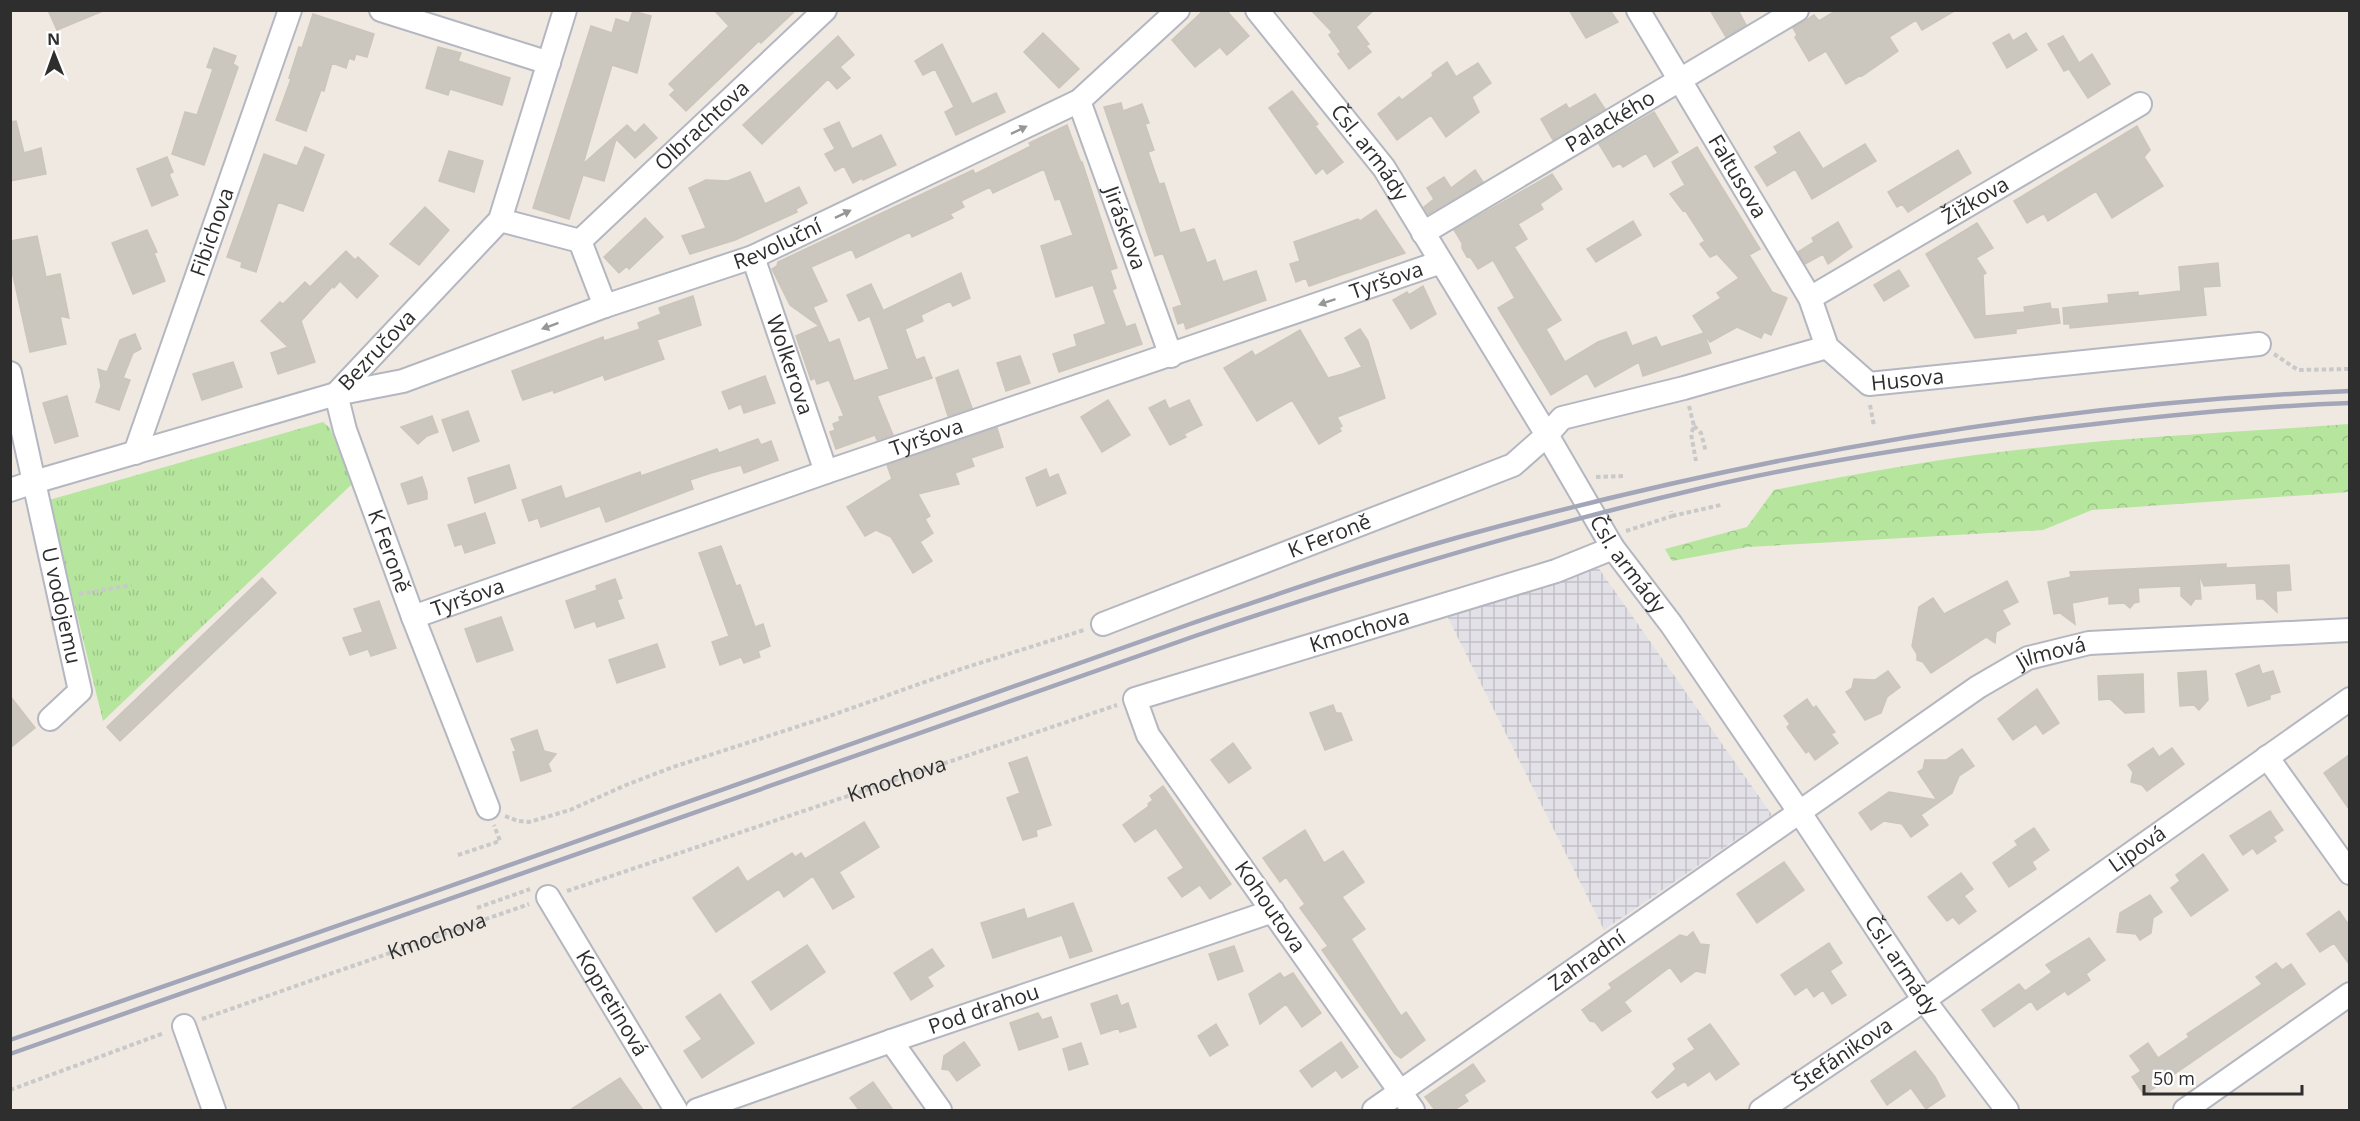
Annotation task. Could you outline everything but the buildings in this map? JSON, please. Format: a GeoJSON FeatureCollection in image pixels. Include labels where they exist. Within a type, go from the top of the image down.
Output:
{"type":"FeatureCollection","features":[{"type":"Feature","properties":{"kind":"street","name":"Fibichova"},"geometry":{"type":"LineString","coordinates":[[135,453],[290,10]]}},
{"type":"Feature","properties":{"kind":"street"},"geometry":{"type":"LineString","coordinates":[[381,10],[549,63]]}},
{"type":"Feature","properties":{"kind":"street","name":"Bezručova"},"geometry":{"type":"LineString","coordinates":[[10,490],[336,394],[500,220],[565,10]]}},
{"type":"Feature","properties":{"kind":"street","name":"Olbrachtova"},"geometry":{"type":"LineString","coordinates":[[580,241],[825,10]]}},
{"type":"Feature","properties":{"kind":"street","name":"Revoluční"},"geometry":{"type":"LineString","coordinates":[[336,394],[402,381],[605,306],[753,257],[1079,101],[1178,10]]}},
{"type":"Feature","properties":{"kind":"street","name":"Čsl. armády"},"geometry":{"type":"LineString","coordinates":[[1257,10],[1384,168],[1613,548],[1671,624],[1924,1000],[2007,1110]]}},
{"type":"Feature","properties":{"kind":"street","name":"Faltusova"},"geometry":{"type":"LineString","coordinates":[[1638,10],[1810,298],[1827,347]]}},
{"type":"Feature","properties":{"kind":"street","name":"Palackého"},"geometry":{"type":"LineString","coordinates":[[1424,233],[1797,10]]}},
{"type":"Feature","properties":{"kind":"street","name":"Jiráskova"},"geometry":{"type":"LineString","coordinates":[[1079,101],[1171,356]]}},
{"type":"Feature","properties":{"kind":"street","name":"Žižkova"},"geometry":{"type":"LineString","coordinates":[[1810,298],[2140,104]]}},
{"type":"Feature","properties":{"kind":"street"},"geometry":{"type":"LineString","coordinates":[[500,220],[580,241],[605,306]]}},
{"type":"Feature","properties":{"kind":"street","name":"Wolkerova"},"geometry":{"type":"LineString","coordinates":[[753,257],[826,472]]}},
{"type":"Feature","properties":{"kind":"street","name":"Tyršova"},"geometry":{"type":"LineString","coordinates":[[413,617],[826,472],[1441,262]]}},
{"type":"Feature","properties":{"kind":"street","name":"Husova"},"geometry":{"type":"LineString","coordinates":[[1827,347],[1869,384],[2259,344]]}},
{"type":"Feature","properties":{"kind":"street"},"geometry":{"type":"LineString","coordinates":[[1547,435],[1562,418],[1684,388],[1827,347]]}},
{"type":"Feature","properties":{"kind":"street","name":"U vodojemu"},"geometry":{"type":"LineString","coordinates":[[10,373],[80,691],[50,719]]}},
{"type":"Feature","properties":{"kind":"street","name":"K Feroně"},"geometry":{"type":"LineString","coordinates":[[336,394],[345,430],[413,617],[488,808]]}},
{"type":"Feature","properties":{"kind":"street","name":"K Feroně"},"geometry":{"type":"LineString","coordinates":[[1103,624],[1513,465],[1547,435]]}},
{"type":"Feature","properties":{"kind":"street","name":"Kmochova"},"geometry":{"type":"LineString","coordinates":[[1135,699],[1556,571],[1613,548]]}},
{"type":"Feature","properties":{"kind":"street","name":"Jilmová"},"geometry":{"type":"LineString","coordinates":[[1800,813],[1978,687],[2028,658],[2089,643],[2349,630]]}},
{"type":"Feature","properties":{"kind":"street","name":"Kohoutova"},"geometry":{"type":"LineString","coordinates":[[1135,699],[1148,735],[1407,1101]]}},
{"type":"Feature","properties":{"kind":"street","name":"Lipová"},"geometry":{"type":"LineString","coordinates":[[1924,1000],[2349,699]]}},
{"type":"Feature","properties":{"kind":"street"},"geometry":{"type":"LineString","coordinates":[[2267,757],[2349,873]]}},
{"type":"Feature","properties":{"kind":"street","name":"Zahradní"},"geometry":{"type":"LineString","coordinates":[[1374,1110],[1407,1101],[1800,813]]}},
{"type":"Feature","properties":{"kind":"street","name":"Kopretinová"},"geometry":{"type":"LineString","coordinates":[[548,897],[675,1110]]}},
{"type":"Feature","properties":{"kind":"street","name":"Pod drahou"},"geometry":{"type":"LineString","coordinates":[[697,1110],[891,1041],[1273,911]]}},
{"type":"Feature","properties":{"kind":"street"},"geometry":{"type":"LineString","coordinates":[[2185,1110],[2349,994]]}},
{"type":"Feature","properties":{"kind":"street","name":"Štefánikova"},"geometry":{"type":"LineString","coordinates":[[1761,1110],[1924,1000]]}},
{"type":"Feature","properties":{"kind":"street"},"geometry":{"type":"LineString","coordinates":[[184,1026],[214,1110]]}},
{"type":"Feature","properties":{"kind":"street"},"geometry":{"type":"LineString","coordinates":[[891,1041],[940,1110]]}},
{"type":"Feature","properties":{"kind":"path"},"geometry":{"type":"LineString","coordinates":[[2259,344],[2298,370],[2349,369]]}},
{"type":"Feature","properties":{"kind":"path"},"geometry":{"type":"LineString","coordinates":[[1684,388],[1694,426],[1701,433],[1706,452]]}},
{"type":"Feature","properties":{"kind":"path"},"geometry":{"type":"LineString","coordinates":[[1872,414],[1874,426]]}},
{"type":"Feature","properties":{"kind":"path"},"geometry":{"type":"LineString","coordinates":[[1694,426],[1691,434],[1696,461]]}},
{"type":"Feature","properties":{"kind":"path"},"geometry":{"type":"LineString","coordinates":[[1613,548],[1621,533],[1671,514],[1721,505]]}},
{"type":"Feature","properties":{"kind":"path"},"geometry":{"type":"LineString","coordinates":[[59,597],[132,585]]}},
{"type":"Feature","properties":{"kind":"path"},"geometry":{"type":"LineString","coordinates":[[488,808],[518,821],[529,822],[570,810],[626,784],[717,751],[827,717],[961,669],[1103,624]]}},
{"type":"Feature","properties":{"kind":"path","name":"Kmochova"},"geometry":{"type":"LineString","coordinates":[[10,1090],[548,897],[1135,699]]}},
{"type":"Feature","properties":{"kind":"path"},"geometry":{"type":"LineString","coordinates":[[458,855],[500,841]]}},
{"type":"Feature","properties":{"kind":"path"},"geometry":{"type":"LineString","coordinates":[[477,908],[517,894]]}},
{"type":"Feature","properties":{"kind":"shaded area"},"geometry":{"type":"Polygon","coordinates":[[[1595,563],[1772,815],[1604,930],[1446,614],[1595,563]]]}},
{"type":"Feature","properties":{"kind":"green space"},"geometry":{"type":"Polygon","coordinates":[[[323,422],[330,428],[352,484],[103,721],[49,500],[323,422]]]}},
{"type":"Feature","properties":{"kind":"green space"},"geometry":{"type":"Polygon","coordinates":[[[2349,424],[2349,492],[2092,510],[2043,530],[1748,547],[1672,561],[1665,549],[1747,527],[1774,490],[1904,466],[2074,444],[2349,424]]]}},
{"type":"Feature","properties":{"kind":"railway"},"geometry":{"type":"LineString","coordinates":[[10,1040],[1190,624],[1367,565],[1474,533],[1690,480],[1908,437],[2128,407],[2239,397],[2350,391]]}},
{"type":"Feature","properties":{"kind":"railway"},"geometry":{"type":"LineString","coordinates":[[10,1054],[1195,636],[1320,594],[1510,537],[1702,488],[1799,467],[1897,450],[2158,417],[2254,408],[2350,403]]}}]}
